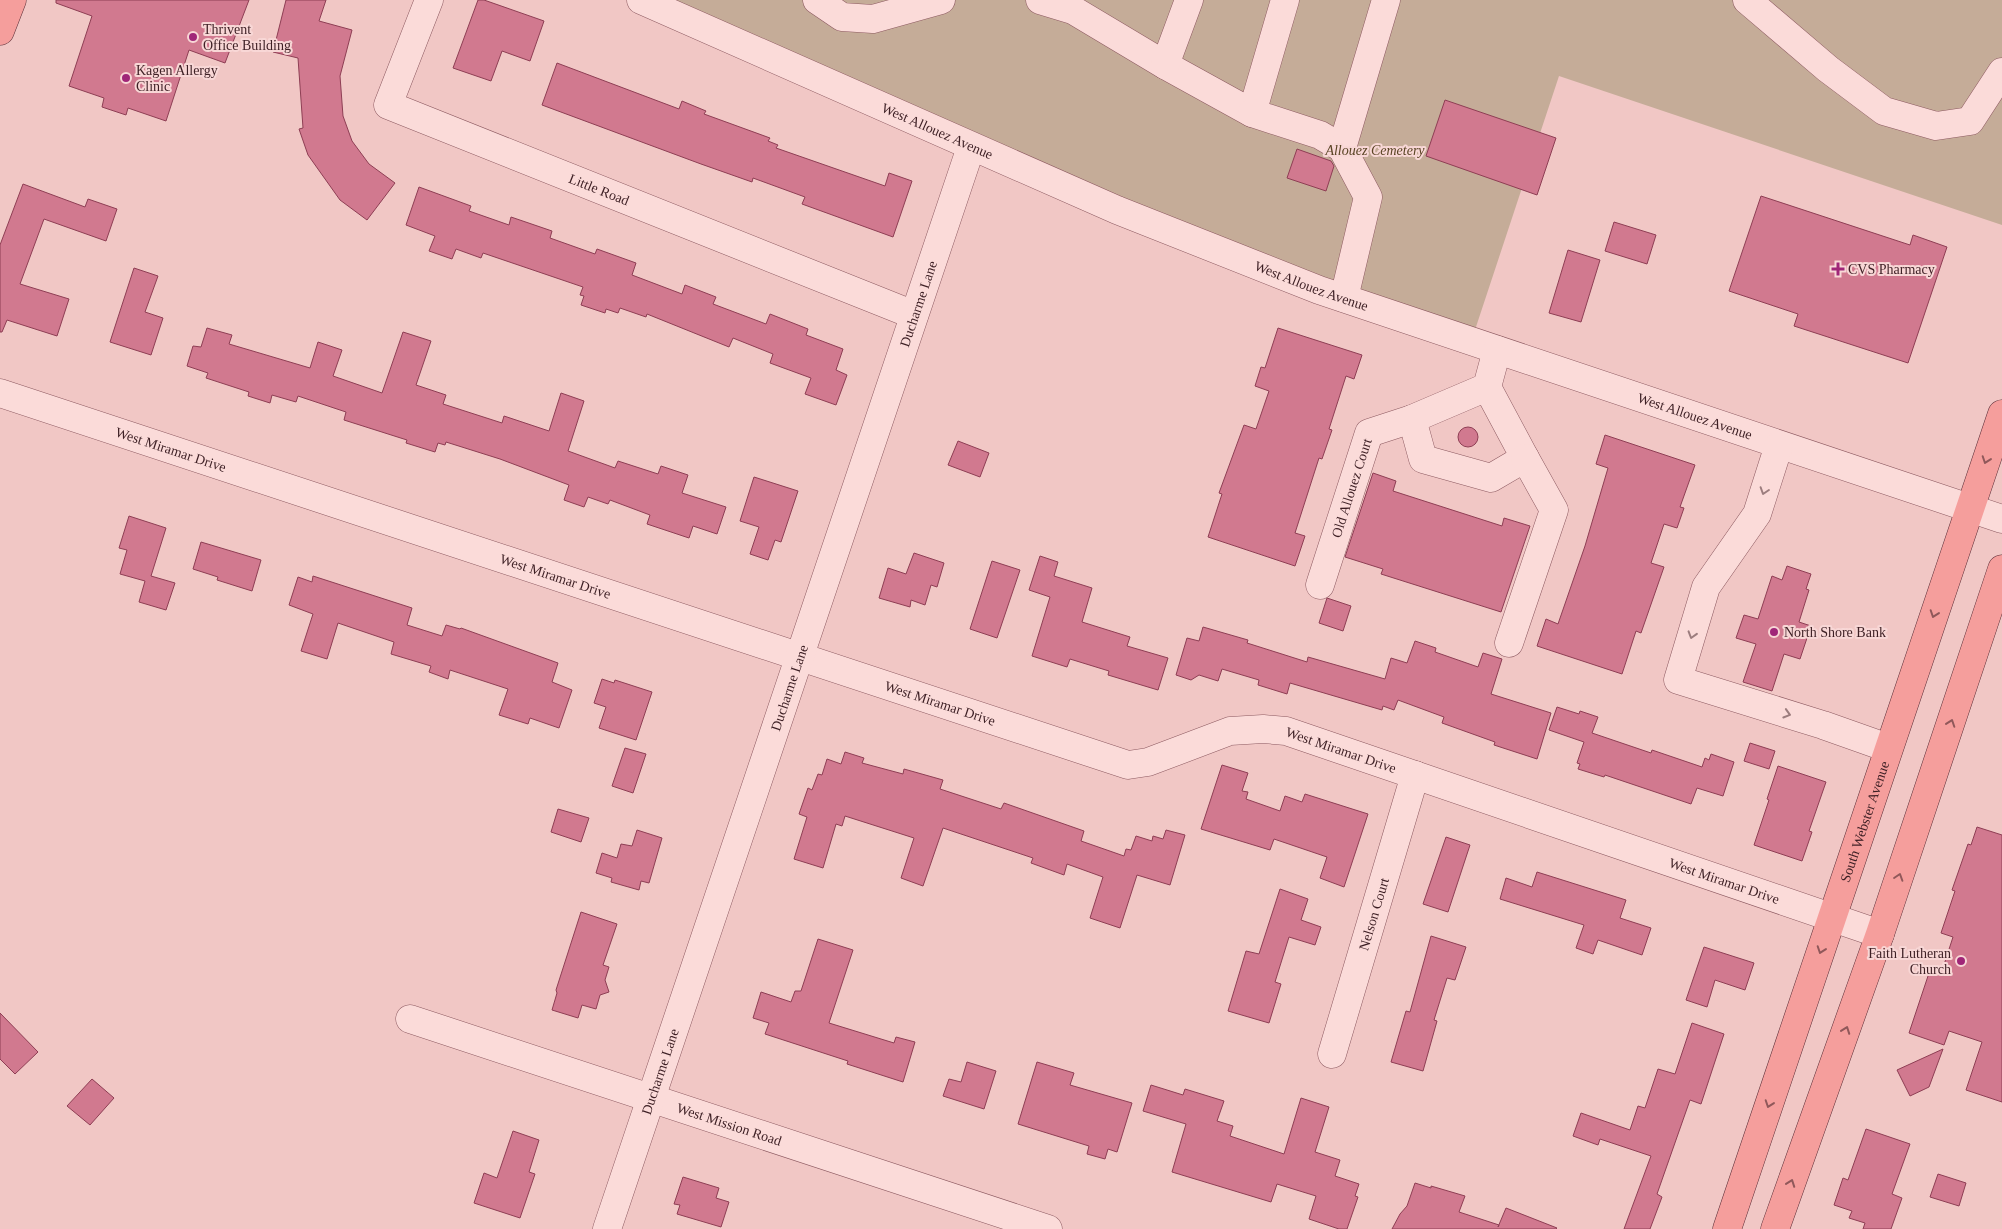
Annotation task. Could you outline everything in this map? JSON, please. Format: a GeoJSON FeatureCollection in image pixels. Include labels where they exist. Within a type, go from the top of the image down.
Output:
{"type":"FeatureCollection","features":[{"type":"Feature","properties":{"kind":"main road"},"geometry":{"type":"LineString","coordinates":[[0,31],[12,0]]}},
{"type":"Feature","properties":{"kind":"main road","name":"South Webster Avenue"},"geometry":{"type":"LineString","coordinates":[[1727,1229],[2002,414]]}},
{"type":"Feature","properties":{"kind":"main road"},"geometry":{"type":"LineString","coordinates":[[1775,1229],[1880,934],[2002,569]]}},
{"type":"Feature","properties":{"kind":"street","name":"Little Road"},"geometry":{"type":"LineString","coordinates":[[429,0],[388,105],[914,315]]}},
{"type":"Feature","properties":{"kind":"street","name":"West Allouez Avenue"},"geometry":{"type":"LineString","coordinates":[[641,0],[1136,218],[1344,298],[2002,519]]}},
{"type":"Feature","properties":{"kind":"street"},"geometry":{"type":"LineString","coordinates":[[817,0],[842,17],[873,19],[941,0]]}},
{"type":"Feature","properties":{"kind":"street"},"geometry":{"type":"LineString","coordinates":[[1040,0],[1073,10],[1252,113],[1320,135],[1342,148],[1368,197],[1344,298]]}},
{"type":"Feature","properties":{"kind":"street"},"geometry":{"type":"LineString","coordinates":[[1166,65],[1189,0]]}},
{"type":"Feature","properties":{"kind":"street"},"geometry":{"type":"LineString","coordinates":[[1252,113],[1285,0]]}},
{"type":"Feature","properties":{"kind":"street"},"geometry":{"type":"LineString","coordinates":[[1342,148],[1386,0]]}},
{"type":"Feature","properties":{"kind":"street"},"geometry":{"type":"LineString","coordinates":[[1747,0],[1828,69],[1884,111],[1892,114],[1936,126],[1970,121],[2002,72]]}},
{"type":"Feature","properties":{"kind":"street","name":"Ducharme Lane"},"geometry":{"type":"LineString","coordinates":[[607,1229],[970,146]]}},
{"type":"Feature","properties":{"kind":"street"},"geometry":{"type":"LineString","coordinates":[[1497,350],[1487,387],[1554,510],[1509,643]]}},
{"type":"Feature","properties":{"kind":"street","name":"Old Allouez Court"},"geometry":{"type":"LineString","coordinates":[[1320,586],[1370,433],[1487,387]]}},
{"type":"Feature","properties":{"kind":"street","name":"West Miramar Drive"},"geometry":{"type":"LineString","coordinates":[[0,393],[798,658],[1128,765],[1148,762],[1230,731],[1263,729],[1286,732],[1415,774],[1880,934]]}},
{"type":"Feature","properties":{"kind":"street"},"geometry":{"type":"LineString","coordinates":[[1412,418],[1423,459],[1491,478],[1525,458]]}},
{"type":"Feature","properties":{"kind":"street"},"geometry":{"type":"LineString","coordinates":[[1779,445],[1757,514],[1706,588],[1678,680],[1823,725],[1888,748]]}},
{"type":"Feature","properties":{"kind":"street","name":"Nelson Court"},"geometry":{"type":"LineString","coordinates":[[1332,1054],[1415,774]]}},
{"type":"Feature","properties":{"kind":"street","name":"West Mission Road"},"geometry":{"type":"LineString","coordinates":[[410,1019],[1048,1229]]}},
{"type":"Feature","properties":{"kind":"green space","name":"Allouez Cemetery"},"geometry":{"type":"Polygon","coordinates":[[[641,0],[2002,0],[2002,225],[1559,76],[1471,342],[641,0]]]}},
{"type":"Feature","properties":{"kind":"building"},"geometry":{"type":"Polygon","coordinates":[[[56,0],[249,0],[225,63],[189,50],[166,121],[128,108],[126,115],[102,107],[104,98],[69,86],[92,16],[56,3],[56,0]]]}},
{"type":"Feature","properties":{"kind":"building"},"geometry":{"type":"Polygon","coordinates":[[[286,0],[326,0],[319,21],[352,30],[340,76],[343,116],[352,141],[369,164],[395,183],[367,220],[340,200],[308,155],[299,129],[303,128],[298,58],[273,52],[286,0]]]}},
{"type":"Feature","properties":{"kind":"building"},"geometry":{"type":"Polygon","coordinates":[[[478,0],[484,0],[544,21],[530,61],[502,51],[491,81],[453,68],[478,0]]]}},
{"type":"Feature","properties":{"kind":"building"},"geometry":{"type":"Polygon","coordinates":[[[557,63],[679,109],[682,101],[706,111],[704,114],[770,138],[768,141],[778,145],[776,148],[885,186],[889,173],[912,181],[893,237],[802,204],[805,197],[753,178],[752,182],[542,105],[557,63]]]}},
{"type":"Feature","properties":{"kind":"building"},"geometry":{"type":"Polygon","coordinates":[[[1445,100],[1556,138],[1537,195],[1426,156],[1445,100]]]}},
{"type":"Feature","properties":{"kind":"building"},"geometry":{"type":"Polygon","coordinates":[[[1297,149],[1331,161],[1334,166],[1326,191],[1287,178],[1297,149]]]}},
{"type":"Feature","properties":{"kind":"building"},"geometry":{"type":"Polygon","coordinates":[[[23,184],[85,207],[88,199],[117,209],[106,241],[44,219],[20,284],[69,299],[57,336],[7,320],[2,332],[0,332],[0,245],[23,184]]]}},
{"type":"Feature","properties":{"kind":"building"},"geometry":{"type":"Polygon","coordinates":[[[419,187],[471,206],[469,211],[509,225],[511,217],[552,231],[550,238],[595,254],[597,249],[636,263],[632,275],[682,294],[685,285],[716,297],[713,304],[766,324],[770,314],[808,329],[806,335],[843,349],[836,370],[847,375],[836,405],[805,394],[811,378],[770,363],[773,354],[733,338],[729,347],[647,314],[646,317],[620,308],[618,313],[606,309],[605,313],[581,305],[584,296],[580,295],[583,287],[483,253],[481,258],[456,249],[452,259],[429,251],[435,236],[406,225],[419,187]]]}},
{"type":"Feature","properties":{"kind":"building","name":"CVS Pharmacy"},"geometry":{"type":"Polygon","coordinates":[[[1761,196],[1910,245],[1913,235],[1947,247],[1908,363],[1794,326],[1798,314],[1729,291],[1761,196]]]}},
{"type":"Feature","properties":{"kind":"building"},"geometry":{"type":"Polygon","coordinates":[[[1614,222],[1656,235],[1647,264],[1605,251],[1614,222]]]}},
{"type":"Feature","properties":{"kind":"building"},"geometry":{"type":"Polygon","coordinates":[[[1568,250],[1600,260],[1581,322],[1549,313],[1568,250]]]}},
{"type":"Feature","properties":{"kind":"building"},"geometry":{"type":"Polygon","coordinates":[[[134,268],[158,276],[145,312],[163,318],[151,355],[110,342],[134,268]]]}},
{"type":"Feature","properties":{"kind":"building"},"geometry":{"type":"Polygon","coordinates":[[[207,328],[232,335],[229,344],[310,368],[318,342],[342,350],[333,376],[382,393],[403,332],[431,341],[416,385],[446,395],[443,404],[502,423],[504,416],[549,431],[561,393],[584,401],[568,451],[615,468],[618,461],[658,474],[661,466],[688,475],[682,493],[726,507],[717,534],[693,526],[689,538],[647,524],[650,515],[610,500],[608,504],[588,497],[584,507],[564,500],[569,485],[500,459],[446,442],[445,445],[438,443],[435,452],[406,443],[407,440],[344,420],[346,412],[298,396],[296,402],[272,395],[270,403],[248,396],[249,392],[206,378],[208,373],[187,366],[193,346],[201,347],[207,328]]]}},
{"type":"Feature","properties":{"kind":"building"},"geometry":{"type":"Polygon","coordinates":[[[1278,328],[1362,355],[1354,379],[1346,376],[1329,429],[1332,430],[1322,459],[1319,458],[1295,533],[1305,536],[1295,566],[1208,537],[1222,494],[1219,493],[1244,425],[1256,429],[1269,391],[1255,386],[1261,367],[1265,368],[1278,328]]]}},
{"type":"Feature","properties":{"kind":"building"},"geometry":{"type":"Polygon","coordinates":[[[1468,427],[1475,430],[1478,437],[1475,444],[1468,447],[1461,444],[1458,437],[1461,430],[1468,427]]]}},
{"type":"Feature","properties":{"kind":"building"},"geometry":{"type":"Polygon","coordinates":[[[1605,435],[1695,465],[1680,507],[1684,508],[1677,528],[1664,524],[1651,563],[1664,567],[1641,633],[1636,631],[1622,674],[1537,646],[1546,619],[1558,624],[1585,546],[1608,468],[1596,464],[1605,435]]]}},
{"type":"Feature","properties":{"kind":"building"},"geometry":{"type":"Polygon","coordinates":[[[958,441],[989,453],[980,477],[948,465],[958,441]]]}},
{"type":"Feature","properties":{"kind":"building"},"geometry":{"type":"Polygon","coordinates":[[[1373,473],[1396,481],[1393,491],[1502,526],[1504,518],[1530,526],[1501,612],[1381,574],[1383,569],[1345,557],[1373,473]]]}},
{"type":"Feature","properties":{"kind":"building"},"geometry":{"type":"Polygon","coordinates":[[[754,477],[798,491],[781,542],[775,540],[768,560],[750,554],[759,527],[740,521],[754,477]]]}},
{"type":"Feature","properties":{"kind":"building"},"geometry":{"type":"Polygon","coordinates":[[[129,516],[166,528],[151,576],[175,583],[166,610],[139,602],[145,581],[120,574],[127,550],[119,548],[129,516]]]}},
{"type":"Feature","properties":{"kind":"building"},"geometry":{"type":"Polygon","coordinates":[[[201,542],[261,560],[252,591],[217,580],[218,577],[193,569],[201,542]]]}},
{"type":"Feature","properties":{"kind":"building"},"geometry":{"type":"Polygon","coordinates":[[[914,553],[944,563],[937,587],[931,585],[925,605],[911,600],[910,607],[879,598],[888,568],[906,574],[914,553]]]}},
{"type":"Feature","properties":{"kind":"building"},"geometry":{"type":"Polygon","coordinates":[[[1040,556],[1058,562],[1054,576],[1092,588],[1082,622],[1130,637],[1127,646],[1168,658],[1158,690],[1108,675],[1109,671],[1070,659],[1067,667],[1032,656],[1050,597],[1029,590],[1040,556]]]}},
{"type":"Feature","properties":{"kind":"building"},"geometry":{"type":"Polygon","coordinates":[[[992,561],[1020,570],[997,638],[970,629],[992,561]]]}},
{"type":"Feature","properties":{"kind":"building","name":"North Shore Bank"},"geometry":{"type":"Polygon","coordinates":[[[1787,566],[1811,574],[1806,589],[1809,590],[1799,622],[1811,626],[1800,659],[1784,654],[1772,691],[1743,682],[1756,644],[1736,638],[1744,615],[1758,619],[1772,576],[1782,580],[1787,566]]]}},
{"type":"Feature","properties":{"kind":"building"},"geometry":{"type":"Polygon","coordinates":[[[313,576],[412,608],[407,625],[442,636],[446,625],[461,628],[558,663],[552,682],[572,690],[559,728],[530,718],[528,724],[499,715],[508,689],[450,670],[448,679],[429,672],[431,666],[391,654],[394,642],[338,623],[327,659],[301,651],[313,614],[289,605],[298,577],[312,582],[313,576]]]}},
{"type":"Feature","properties":{"kind":"building"},"geometry":{"type":"Polygon","coordinates":[[[1327,598],[1351,606],[1343,631],[1319,623],[1327,598]]]}},
{"type":"Feature","properties":{"kind":"building"},"geometry":{"type":"Polygon","coordinates":[[[1203,627],[1248,640],[1247,643],[1307,662],[1308,657],[1385,679],[1391,658],[1407,663],[1415,641],[1436,648],[1435,652],[1478,667],[1483,653],[1502,659],[1491,694],[1551,713],[1537,759],[1494,745],[1495,742],[1442,723],[1444,717],[1398,700],[1394,710],[1383,706],[1382,710],[1290,683],[1287,694],[1258,685],[1259,680],[1222,669],[1218,681],[1199,675],[1191,680],[1176,675],[1187,638],[1199,641],[1203,627]]]}},
{"type":"Feature","properties":{"kind":"building"},"geometry":{"type":"Polygon","coordinates":[[[602,679],[614,683],[615,680],[652,692],[636,740],[599,728],[606,707],[594,703],[602,679]]]}},
{"type":"Feature","properties":{"kind":"building"},"geometry":{"type":"Polygon","coordinates":[[[1557,707],[1579,714],[1580,711],[1598,717],[1592,733],[1651,753],[1652,750],[1702,767],[1705,758],[1709,760],[1711,754],[1734,762],[1723,796],[1697,788],[1691,804],[1605,775],[1604,777],[1578,769],[1580,764],[1577,763],[1584,742],[1549,730],[1557,707]]]}},
{"type":"Feature","properties":{"kind":"building"},"geometry":{"type":"Polygon","coordinates":[[[1750,743],[1775,751],[1769,769],[1744,761],[1750,743]]]}},
{"type":"Feature","properties":{"kind":"building"},"geometry":{"type":"Polygon","coordinates":[[[625,748],[646,754],[633,793],[612,786],[625,748]]]}},
{"type":"Feature","properties":{"kind":"building"},"geometry":{"type":"Polygon","coordinates":[[[845,752],[864,758],[862,763],[903,774],[904,769],[943,780],[940,789],[1001,809],[1004,803],[1084,831],[1081,841],[1124,856],[1126,849],[1131,850],[1136,836],[1152,841],[1153,836],[1163,839],[1166,830],[1185,835],[1170,885],[1137,875],[1120,928],[1090,918],[1103,877],[1067,864],[1064,875],[1031,863],[1033,858],[943,828],[923,886],[901,878],[914,838],[845,816],[842,826],[836,824],[823,868],[794,859],[807,817],[799,814],[808,788],[812,790],[818,774],[822,775],[827,759],[841,764],[845,752]]]}},
{"type":"Feature","properties":{"kind":"building"},"geometry":{"type":"Polygon","coordinates":[[[1222,765],[1248,773],[1242,791],[1248,792],[1246,799],[1280,811],[1285,796],[1302,802],[1305,794],[1368,814],[1344,887],[1320,878],[1327,857],[1274,839],[1270,850],[1201,829],[1222,765]]]}},
{"type":"Feature","properties":{"kind":"building"},"geometry":{"type":"Polygon","coordinates":[[[1778,766],[1826,782],[1809,831],[1812,832],[1802,861],[1754,845],[1778,766]]]}},
{"type":"Feature","properties":{"kind":"building"},"geometry":{"type":"Polygon","coordinates":[[[558,809],[589,818],[581,842],[551,832],[558,809]]]}},
{"type":"Feature","properties":{"kind":"building","name":"Faith Lutheran Church"},"geometry":{"type":"Polygon","coordinates":[[[1977,827],[2002,835],[2002,1102],[1966,1090],[1982,1042],[1949,1031],[1944,1045],[1909,1033],[1930,970],[1941,974],[1953,937],[1941,933],[1955,891],[1952,890],[1968,844],[1971,845],[1977,827]]]}},
{"type":"Feature","properties":{"kind":"building"},"geometry":{"type":"Polygon","coordinates":[[[637,830],[662,838],[649,883],[641,881],[639,890],[611,882],[612,878],[596,873],[602,853],[617,858],[621,844],[632,846],[637,830]]]}},
{"type":"Feature","properties":{"kind":"building"},"geometry":{"type":"Polygon","coordinates":[[[1446,837],[1470,845],[1448,912],[1423,904],[1446,837]]]}},
{"type":"Feature","properties":{"kind":"building"},"geometry":{"type":"Polygon","coordinates":[[[1537,872],[1626,900],[1620,918],[1651,928],[1642,955],[1598,940],[1593,954],[1576,948],[1584,925],[1500,899],[1506,878],[1532,887],[1537,872]]]}},
{"type":"Feature","properties":{"kind":"building"},"geometry":{"type":"Polygon","coordinates":[[[1280,889],[1308,899],[1301,920],[1321,927],[1315,945],[1289,937],[1275,982],[1281,984],[1269,1023],[1228,1011],[1246,951],[1259,954],[1280,889]]]}},
{"type":"Feature","properties":{"kind":"building"},"geometry":{"type":"Polygon","coordinates":[[[581,912],[617,924],[603,965],[609,967],[605,980],[609,992],[600,995],[596,1009],[582,1005],[578,1018],[552,1010],[557,993],[556,990],[581,912]]]}},
{"type":"Feature","properties":{"kind":"building"},"geometry":{"type":"Polygon","coordinates":[[[1431,936],[1466,947],[1455,980],[1447,978],[1434,1020],[1437,1021],[1423,1071],[1391,1062],[1406,1011],[1410,1012],[1431,936]]]}},
{"type":"Feature","properties":{"kind":"building"},"geometry":{"type":"Polygon","coordinates":[[[818,939],[853,950],[829,1023],[894,1043],[896,1037],[915,1042],[903,1082],[847,1064],[848,1061],[765,1034],[769,1023],[753,1018],[761,992],[791,1002],[795,991],[801,991],[818,939]]]}},
{"type":"Feature","properties":{"kind":"building"},"geometry":{"type":"Polygon","coordinates":[[[1704,947],[1754,963],[1745,990],[1715,980],[1707,1007],[1686,1000],[1704,947]]]}},
{"type":"Feature","properties":{"kind":"building"},"geometry":{"type":"Polygon","coordinates":[[[0,1013],[38,1052],[15,1074],[0,1059],[0,1013]]]}},
{"type":"Feature","properties":{"kind":"building"},"geometry":{"type":"Polygon","coordinates":[[[1692,1023],[1724,1034],[1701,1104],[1690,1100],[1657,1194],[1662,1197],[1650,1229],[1624,1229],[1651,1156],[1600,1139],[1598,1145],[1573,1136],[1581,1113],[1630,1130],[1638,1106],[1645,1108],[1658,1069],[1675,1074],[1692,1023]]]}},
{"type":"Feature","properties":{"kind":"building"},"geometry":{"type":"Polygon","coordinates":[[[1943,1049],[1929,1087],[1910,1096],[1897,1070],[1943,1049]]]}},
{"type":"Feature","properties":{"kind":"building"},"geometry":{"type":"Polygon","coordinates":[[[967,1062],[996,1071],[984,1109],[943,1096],[949,1079],[961,1082],[967,1062]]]}},
{"type":"Feature","properties":{"kind":"building"},"geometry":{"type":"Polygon","coordinates":[[[1037,1062],[1074,1073],[1070,1085],[1132,1103],[1117,1152],[1108,1149],[1105,1159],[1087,1154],[1089,1146],[1018,1124],[1037,1062]]]}},
{"type":"Feature","properties":{"kind":"building"},"geometry":{"type":"Polygon","coordinates":[[[92,1079],[114,1098],[90,1125],[67,1106],[92,1079]]]}},
{"type":"Feature","properties":{"kind":"building"},"geometry":{"type":"Polygon","coordinates":[[[1151,1085],[1183,1095],[1185,1089],[1224,1101],[1217,1121],[1233,1126],[1230,1136],[1284,1154],[1301,1098],[1329,1107],[1315,1152],[1340,1160],[1335,1176],[1359,1184],[1355,1196],[1358,1197],[1347,1229],[1339,1229],[1309,1219],[1316,1196],[1277,1184],[1271,1202],[1172,1172],[1186,1124],[1143,1111],[1151,1085]]]}},
{"type":"Feature","properties":{"kind":"building"},"geometry":{"type":"Polygon","coordinates":[[[1866,1129],[1910,1144],[1892,1194],[1902,1198],[1891,1229],[1863,1229],[1865,1223],[1849,1218],[1852,1211],[1834,1205],[1843,1178],[1848,1180],[1866,1129]]]}},
{"type":"Feature","properties":{"kind":"building"},"geometry":{"type":"Polygon","coordinates":[[[513,1131],[539,1140],[529,1172],[535,1174],[520,1218],[474,1203],[484,1173],[497,1178],[513,1131]]]}},
{"type":"Feature","properties":{"kind":"building"},"geometry":{"type":"Polygon","coordinates":[[[1938,1174],[1966,1183],[1959,1206],[1930,1197],[1938,1174]]]}},
{"type":"Feature","properties":{"kind":"building"},"geometry":{"type":"Polygon","coordinates":[[[683,1177],[719,1188],[716,1198],[729,1202],[721,1227],[677,1214],[680,1205],[674,1204],[683,1177]]]}},
{"type":"Feature","properties":{"kind":"building"},"geometry":{"type":"Polygon","coordinates":[[[1415,1183],[1465,1196],[1459,1212],[1499,1225],[1506,1208],[1557,1228],[1392,1229],[1407,1206],[1415,1183]]]}},
{"type":"Feature","properties":{"kind":"place","name":"Thrivent Office Building"},"geometry":{"type":"Point","coordinates":[193,37]}},
{"type":"Feature","properties":{"kind":"place","name":"Kagen Allergy Clinic"},"geometry":{"type":"Point","coordinates":[126,78]}},
{"type":"Feature","properties":{"kind":"place","name":"CVS Pharmacy"},"geometry":{"type":"Point","coordinates":[1838,269]}},
{"type":"Feature","properties":{"kind":"place","name":"North Shore Bank"},"geometry":{"type":"Point","coordinates":[1774,632]}},
{"type":"Feature","properties":{"kind":"place","name":"Faith Lutheran Church"},"geometry":{"type":"Point","coordinates":[1961,961]}}]}
